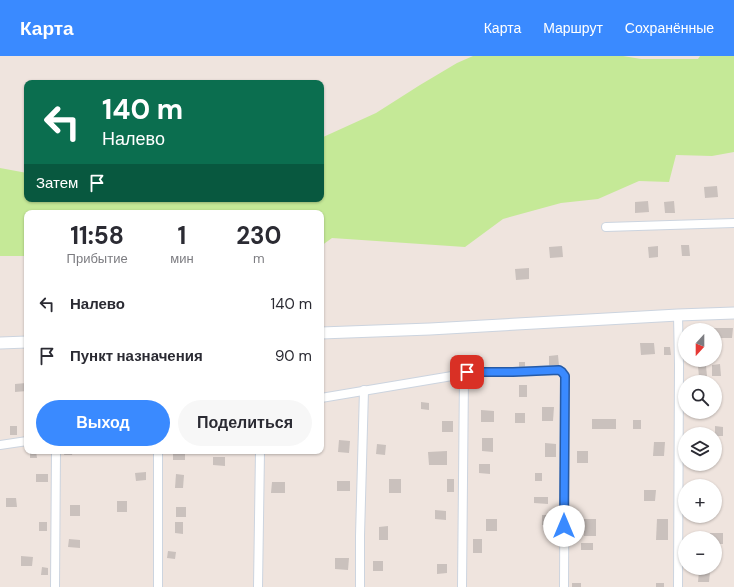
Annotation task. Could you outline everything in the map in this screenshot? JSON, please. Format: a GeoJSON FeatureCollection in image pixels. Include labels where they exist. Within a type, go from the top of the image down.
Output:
{"type":"FeatureCollection","features":[{"type":"Feature","properties":{"kind":"main road"},"geometry":{"type":"LineString","coordinates":[[324,333],[430,329],[734,313]]}},
{"type":"Feature","properties":{"kind":"main road"},"geometry":{"type":"LineString","coordinates":[[0,343],[24,342]]}},
{"type":"Feature","properties":{"kind":"street"},"geometry":{"type":"LineString","coordinates":[[606,227],[734,223]]}},
{"type":"Feature","properties":{"kind":"street"},"geometry":{"type":"LineString","coordinates":[[678,315],[678,587]]}},
{"type":"Feature","properties":{"kind":"street"},"geometry":{"type":"LineString","coordinates":[[324,397],[464,374],[467,372],[559,370],[562,372],[565,376],[564,587]]}},
{"type":"Feature","properties":{"kind":"street"},"geometry":{"type":"LineString","coordinates":[[462,587],[464,374]]}},
{"type":"Feature","properties":{"kind":"street"},"geometry":{"type":"LineString","coordinates":[[360,587],[364,390]]}},
{"type":"Feature","properties":{"kind":"street"},"geometry":{"type":"LineString","coordinates":[[0,444],[24,441]]}},
{"type":"Feature","properties":{"kind":"street"},"geometry":{"type":"LineString","coordinates":[[54,587],[56,454]]}},
{"type":"Feature","properties":{"kind":"street"},"geometry":{"type":"LineString","coordinates":[[158,454],[158,587]]}},
{"type":"Feature","properties":{"kind":"street"},"geometry":{"type":"LineString","coordinates":[[258,587],[260,454]]}},
{"type":"Feature","properties":{"kind":"green space"},"geometry":{"type":"Polygon","coordinates":[[[473,56],[623,56],[641,59],[698,59],[700,56],[734,56],[734,152],[712,156],[676,155],[669,182],[639,181],[598,199],[561,203],[503,219],[465,247],[332,238],[324,244],[324,210],[24,210],[24,256],[0,256],[0,168],[24,172],[24,202],[324,202],[324,137],[376,113],[457,63],[473,56]]]}},
{"type":"Feature","properties":{"kind":"building"},"geometry":{"type":"Polygon","coordinates":[[[717,186],[718,197],[705,198],[704,187],[717,186]]]}},
{"type":"Feature","properties":{"kind":"building"},"geometry":{"type":"Polygon","coordinates":[[[648,201],[649,212],[635,213],[635,202],[648,201]]]}},
{"type":"Feature","properties":{"kind":"building"},"geometry":{"type":"Polygon","coordinates":[[[674,201],[675,213],[665,213],[664,202],[674,201]]]}},
{"type":"Feature","properties":{"kind":"building"},"geometry":{"type":"Polygon","coordinates":[[[681,245],[689,245],[690,256],[682,256],[681,245]]]}},
{"type":"Feature","properties":{"kind":"building"},"geometry":{"type":"Polygon","coordinates":[[[562,246],[563,257],[550,258],[549,247],[562,246]]]}},
{"type":"Feature","properties":{"kind":"building"},"geometry":{"type":"Polygon","coordinates":[[[658,246],[658,257],[649,258],[648,247],[658,246]]]}},
{"type":"Feature","properties":{"kind":"building"},"geometry":{"type":"Polygon","coordinates":[[[529,268],[529,279],[516,280],[515,269],[529,268]]]}},
{"type":"Feature","properties":{"kind":"building"},"geometry":{"type":"Polygon","coordinates":[[[722,328],[733,328],[732,338],[722,338],[722,328]]]}},
{"type":"Feature","properties":{"kind":"building"},"geometry":{"type":"Polygon","coordinates":[[[640,343],[654,343],[655,354],[641,355],[640,343]]]}},
{"type":"Feature","properties":{"kind":"building"},"geometry":{"type":"Polygon","coordinates":[[[664,347],[670,347],[671,355],[664,355],[664,347]]]}},
{"type":"Feature","properties":{"kind":"building"},"geometry":{"type":"Polygon","coordinates":[[[558,355],[559,366],[549,367],[549,356],[558,355]]]}},
{"type":"Feature","properties":{"kind":"building"},"geometry":{"type":"Polygon","coordinates":[[[519,362],[525,362],[525,368],[519,368],[519,362]]]}},
{"type":"Feature","properties":{"kind":"building"},"geometry":{"type":"Polygon","coordinates":[[[698,367],[706,367],[707,375],[699,375],[698,367]]]}},
{"type":"Feature","properties":{"kind":"building"},"geometry":{"type":"Polygon","coordinates":[[[712,367],[720,367],[721,375],[712,375],[712,367]]]}},
{"type":"Feature","properties":{"kind":"building"},"geometry":{"type":"Polygon","coordinates":[[[24,383],[24,391],[15,392],[15,384],[24,383]]]}},
{"type":"Feature","properties":{"kind":"building"},"geometry":{"type":"Polygon","coordinates":[[[519,385],[527,385],[527,397],[519,397],[519,385]]]}},
{"type":"Feature","properties":{"kind":"building"},"geometry":{"type":"Polygon","coordinates":[[[421,402],[429,403],[429,410],[421,409],[421,402]]]}},
{"type":"Feature","properties":{"kind":"building"},"geometry":{"type":"Polygon","coordinates":[[[542,407],[554,407],[553,421],[542,421],[542,407]]]}},
{"type":"Feature","properties":{"kind":"building"},"geometry":{"type":"Polygon","coordinates":[[[481,410],[494,411],[494,422],[481,422],[481,410]]]}},
{"type":"Feature","properties":{"kind":"building"},"geometry":{"type":"Polygon","coordinates":[[[515,413],[525,413],[525,423],[515,423],[515,413]]]}},
{"type":"Feature","properties":{"kind":"building"},"geometry":{"type":"Polygon","coordinates":[[[592,419],[616,419],[616,429],[592,429],[592,419]]]}},
{"type":"Feature","properties":{"kind":"building"},"geometry":{"type":"Polygon","coordinates":[[[633,420],[641,420],[641,429],[633,429],[633,420]]]}},
{"type":"Feature","properties":{"kind":"building"},"geometry":{"type":"Polygon","coordinates":[[[442,421],[453,421],[453,432],[442,432],[442,421]]]}},
{"type":"Feature","properties":{"kind":"building"},"geometry":{"type":"Polygon","coordinates":[[[10,426],[17,426],[17,435],[10,435],[10,426]]]}},
{"type":"Feature","properties":{"kind":"building"},"geometry":{"type":"Polygon","coordinates":[[[715,426],[723,427],[723,436],[722,427],[715,426]]]}},
{"type":"Feature","properties":{"kind":"building"},"geometry":{"type":"Polygon","coordinates":[[[482,438],[493,438],[493,452],[482,451],[482,438]]]}},
{"type":"Feature","properties":{"kind":"building"},"geometry":{"type":"Polygon","coordinates":[[[339,440],[350,441],[349,453],[338,452],[339,440]]]}},
{"type":"Feature","properties":{"kind":"building"},"geometry":{"type":"Polygon","coordinates":[[[654,442],[665,442],[664,456],[653,456],[654,442]]]}},
{"type":"Feature","properties":{"kind":"building"},"geometry":{"type":"Polygon","coordinates":[[[545,443],[556,444],[556,457],[545,457],[545,443]]]}},
{"type":"Feature","properties":{"kind":"building"},"geometry":{"type":"Polygon","coordinates":[[[377,444],[386,445],[385,455],[376,454],[377,444]]]}},
{"type":"Feature","properties":{"kind":"building"},"geometry":{"type":"Polygon","coordinates":[[[447,451],[447,465],[429,465],[428,452],[447,451]]]}},
{"type":"Feature","properties":{"kind":"building"},"geometry":{"type":"Polygon","coordinates":[[[577,451],[588,451],[588,463],[577,463],[577,451]]]}},
{"type":"Feature","properties":{"kind":"building"},"geometry":{"type":"Polygon","coordinates":[[[30,454],[36,454],[37,458],[30,458],[30,454]]]}},
{"type":"Feature","properties":{"kind":"building"},"geometry":{"type":"Polygon","coordinates":[[[173,454],[185,454],[185,460],[173,460],[173,454]]]}},
{"type":"Feature","properties":{"kind":"building"},"geometry":{"type":"Polygon","coordinates":[[[213,457],[225,457],[225,466],[213,465],[213,457]]]}},
{"type":"Feature","properties":{"kind":"building"},"geometry":{"type":"Polygon","coordinates":[[[479,464],[490,464],[490,474],[479,473],[479,464]]]}},
{"type":"Feature","properties":{"kind":"building"},"geometry":{"type":"Polygon","coordinates":[[[146,472],[146,480],[136,481],[135,473],[146,472]]]}},
{"type":"Feature","properties":{"kind":"building"},"geometry":{"type":"Polygon","coordinates":[[[535,473],[542,473],[542,481],[535,481],[535,473]]]}},
{"type":"Feature","properties":{"kind":"building"},"geometry":{"type":"Polygon","coordinates":[[[36,474],[48,474],[48,482],[36,482],[36,474]]]}},
{"type":"Feature","properties":{"kind":"building"},"geometry":{"type":"Polygon","coordinates":[[[176,474],[184,475],[183,488],[175,488],[176,474]]]}},
{"type":"Feature","properties":{"kind":"building"},"geometry":{"type":"Polygon","coordinates":[[[389,479],[401,479],[401,493],[389,493],[389,479]]]}},
{"type":"Feature","properties":{"kind":"building"},"geometry":{"type":"Polygon","coordinates":[[[447,479],[454,479],[454,492],[447,492],[447,479]]]}},
{"type":"Feature","properties":{"kind":"building"},"geometry":{"type":"Polygon","coordinates":[[[337,481],[350,481],[350,491],[337,491],[337,481]]]}},
{"type":"Feature","properties":{"kind":"building"},"geometry":{"type":"Polygon","coordinates":[[[272,482],[285,482],[285,493],[271,493],[272,482]]]}},
{"type":"Feature","properties":{"kind":"building"},"geometry":{"type":"Polygon","coordinates":[[[644,490],[656,490],[655,501],[644,501],[644,490]]]}},
{"type":"Feature","properties":{"kind":"building"},"geometry":{"type":"Polygon","coordinates":[[[534,497],[548,497],[548,504],[534,503],[534,497]]]}},
{"type":"Feature","properties":{"kind":"building"},"geometry":{"type":"Polygon","coordinates":[[[6,498],[16,498],[17,507],[6,507],[6,498]]]}},
{"type":"Feature","properties":{"kind":"building"},"geometry":{"type":"Polygon","coordinates":[[[117,501],[127,501],[127,512],[117,512],[117,501]]]}},
{"type":"Feature","properties":{"kind":"building"},"geometry":{"type":"Polygon","coordinates":[[[70,505],[80,505],[80,516],[70,516],[70,505]]]}},
{"type":"Feature","properties":{"kind":"building"},"geometry":{"type":"Polygon","coordinates":[[[176,507],[186,507],[186,517],[176,517],[176,507]]]}},
{"type":"Feature","properties":{"kind":"building"},"geometry":{"type":"Polygon","coordinates":[[[435,510],[446,511],[446,520],[435,519],[435,510]]]}},
{"type":"Feature","properties":{"kind":"building"},"geometry":{"type":"Polygon","coordinates":[[[542,515],[551,515],[551,525],[542,525],[542,515]]]}},
{"type":"Feature","properties":{"kind":"building"},"geometry":{"type":"Polygon","coordinates":[[[486,519],[497,519],[497,531],[486,531],[486,519]]]}},
{"type":"Feature","properties":{"kind":"building"},"geometry":{"type":"Polygon","coordinates":[[[584,519],[596,519],[596,536],[584,536],[584,519]]]}},
{"type":"Feature","properties":{"kind":"building"},"geometry":{"type":"Polygon","coordinates":[[[657,519],[668,519],[668,540],[656,540],[657,519]]]}},
{"type":"Feature","properties":{"kind":"building"},"geometry":{"type":"Polygon","coordinates":[[[39,522],[47,522],[47,531],[39,531],[39,522]]]}},
{"type":"Feature","properties":{"kind":"building"},"geometry":{"type":"Polygon","coordinates":[[[175,522],[183,522],[183,534],[175,533],[175,522]]]}},
{"type":"Feature","properties":{"kind":"building"},"geometry":{"type":"Polygon","coordinates":[[[388,526],[388,540],[379,540],[379,527],[388,526]]]}},
{"type":"Feature","properties":{"kind":"building"},"geometry":{"type":"Polygon","coordinates":[[[722,533],[723,533],[722,544],[722,533]]]}},
{"type":"Feature","properties":{"kind":"building"},"geometry":{"type":"Polygon","coordinates":[[[69,539],[80,540],[80,548],[68,547],[69,539]]]}},
{"type":"Feature","properties":{"kind":"building"},"geometry":{"type":"Polygon","coordinates":[[[473,539],[482,539],[482,553],[473,553],[473,539]]]}},
{"type":"Feature","properties":{"kind":"building"},"geometry":{"type":"Polygon","coordinates":[[[581,543],[593,543],[593,550],[581,550],[581,543]]]}},
{"type":"Feature","properties":{"kind":"building"},"geometry":{"type":"Polygon","coordinates":[[[168,551],[176,552],[175,559],[167,558],[168,551]]]}},
{"type":"Feature","properties":{"kind":"building"},"geometry":{"type":"Polygon","coordinates":[[[21,556],[33,557],[32,566],[21,566],[21,556]]]}},
{"type":"Feature","properties":{"kind":"building"},"geometry":{"type":"Polygon","coordinates":[[[335,558],[349,558],[348,570],[335,569],[335,558]]]}},
{"type":"Feature","properties":{"kind":"building"},"geometry":{"type":"Polygon","coordinates":[[[373,561],[383,561],[383,571],[373,571],[373,561]]]}},
{"type":"Feature","properties":{"kind":"building"},"geometry":{"type":"Polygon","coordinates":[[[437,564],[447,564],[447,573],[437,574],[437,564]]]}},
{"type":"Feature","properties":{"kind":"building"},"geometry":{"type":"Polygon","coordinates":[[[42,567],[48,568],[48,575],[41,575],[42,567]]]}},
{"type":"Feature","properties":{"kind":"building"},"geometry":{"type":"Polygon","coordinates":[[[699,575],[710,575],[709,582],[698,582],[699,575]]]}},
{"type":"Feature","properties":{"kind":"building"},"geometry":{"type":"Polygon","coordinates":[[[572,583],[581,583],[581,587],[572,587],[572,583]]]}},
{"type":"Feature","properties":{"kind":"building"},"geometry":{"type":"Polygon","coordinates":[[[656,583],[664,583],[664,587],[656,587],[656,583]]]}},
{"type":"Feature","properties":{"kind":"route"},"geometry":{"type":"LineString","coordinates":[[467,372],[559,370],[565,376],[564,526]]}}]}
